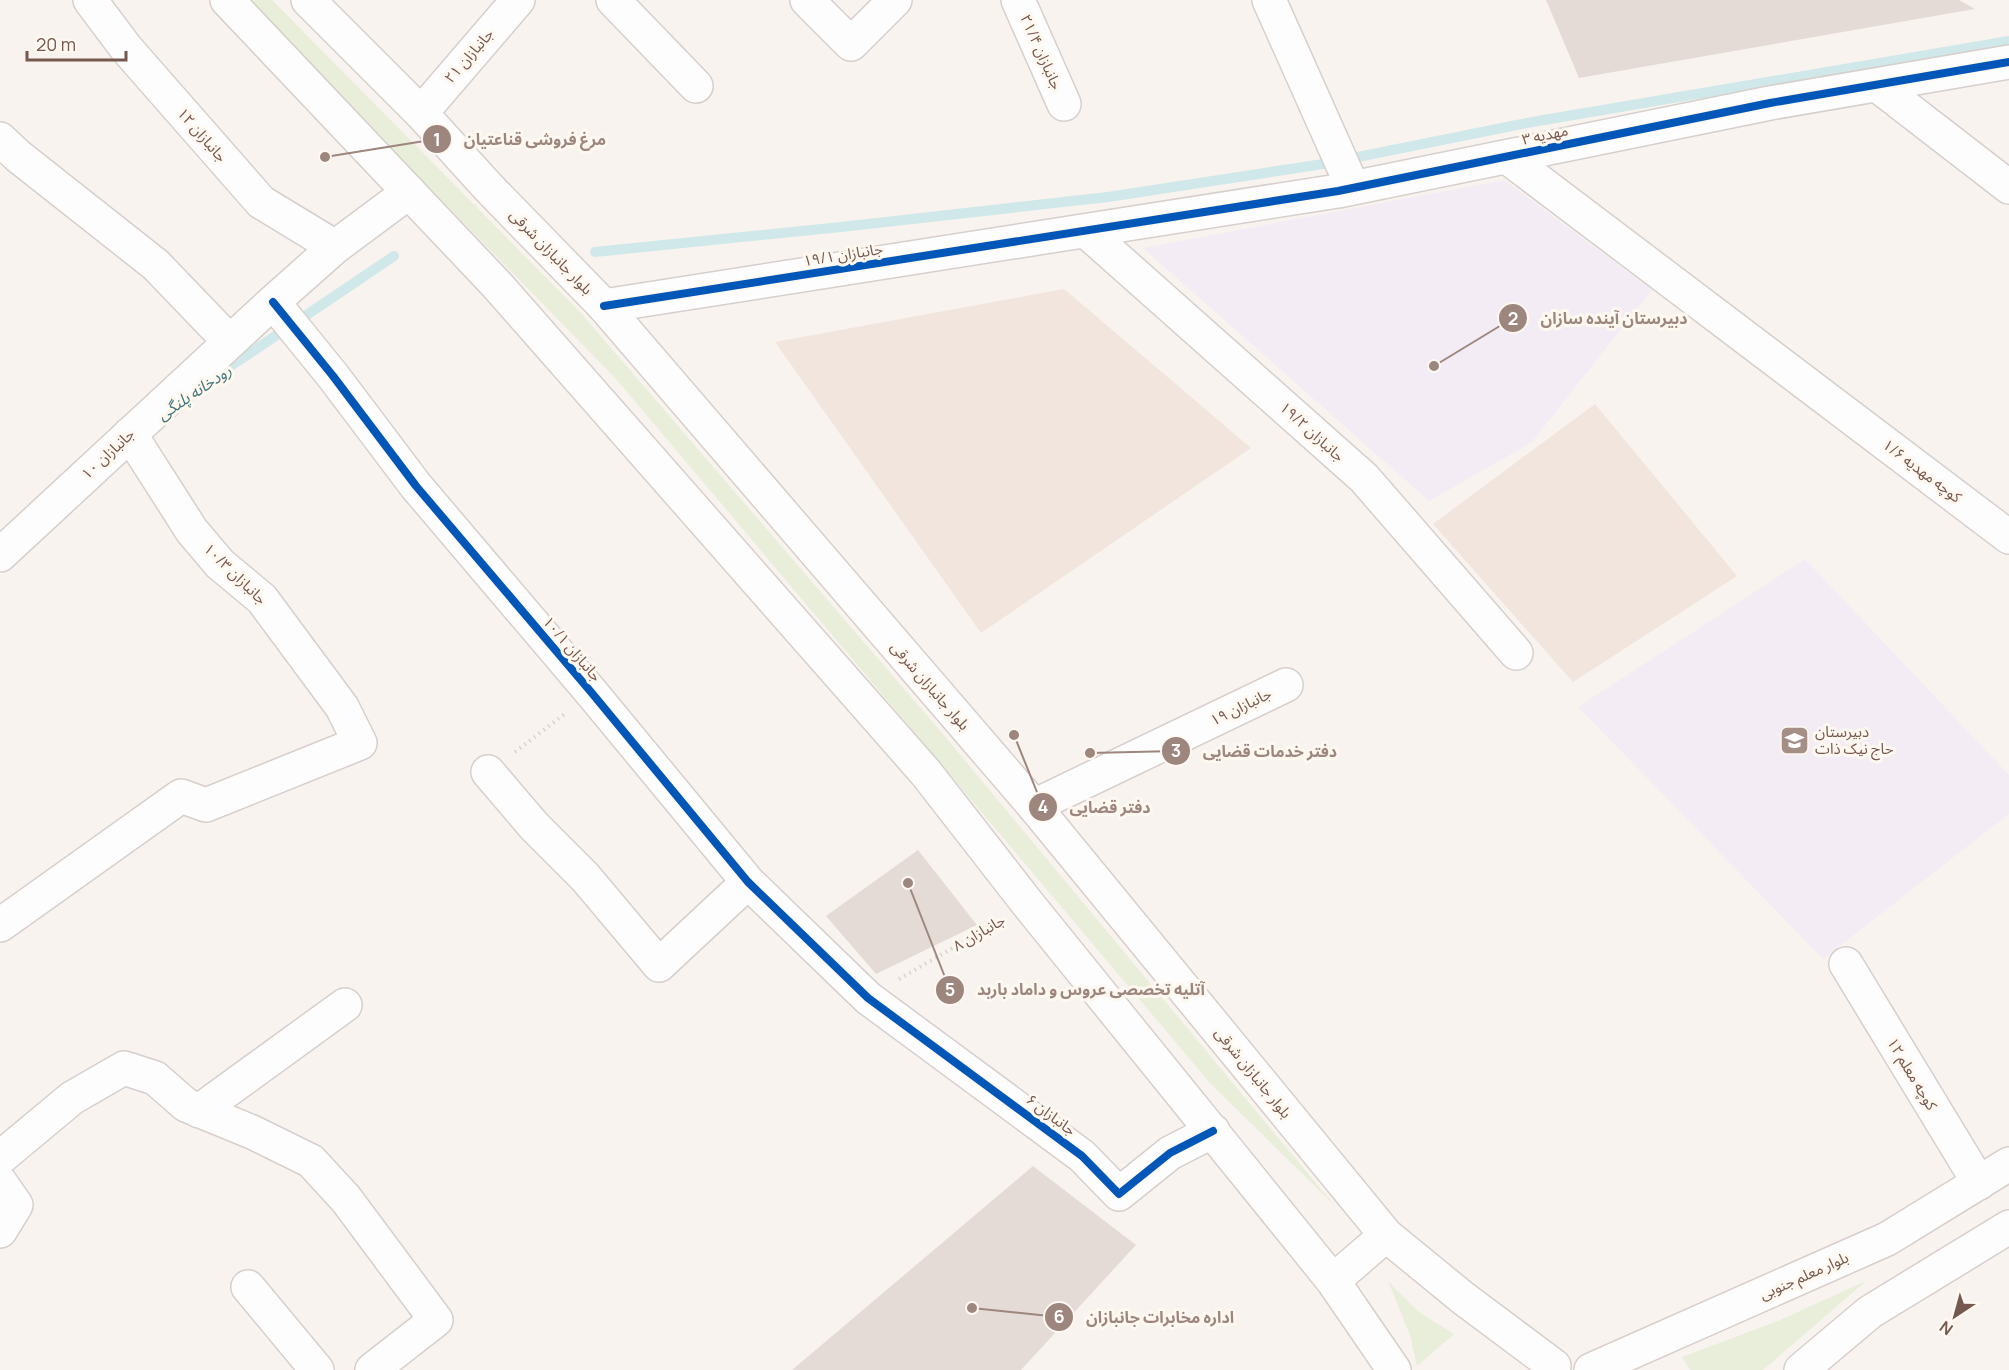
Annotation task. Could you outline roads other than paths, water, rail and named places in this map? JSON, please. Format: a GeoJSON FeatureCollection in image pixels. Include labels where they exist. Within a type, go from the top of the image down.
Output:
{"type":"FeatureCollection","features":[{"type":"Feature","properties":{"kind":"street","name":"جانبازان ۱۲"},"geometry":{"type":"LineString","coordinates":[[90,0],[126,48],[261,202],[335,247]]}},
{"type":"Feature","properties":{"kind":"street"},"geometry":{"type":"LineString","coordinates":[[227,0],[497,285],[926,773],[1028,904],[1333,1281],[1394,1370]]}},
{"type":"Feature","properties":{"kind":"street","name":"بلوار جانبازان شرقی"},"geometry":{"type":"LineString","coordinates":[[308,0],[420,113],[489,188],[604,306],[1034,806],[1386,1235],[1462,1298],[1556,1369]]}},
{"type":"Feature","properties":{"kind":"street","name":"جانبازان ۲۱"},"geometry":{"type":"LineString","coordinates":[[420,113],[518,0]]}},
{"type":"Feature","properties":{"kind":"street"},"geometry":{"type":"LineString","coordinates":[[613,0],[696,86]]}},
{"type":"Feature","properties":{"kind":"street"},"geometry":{"type":"LineString","coordinates":[[807,0],[851,44],[895,0]]}},
{"type":"Feature","properties":{"kind":"street","name":"جانبازان ۲۱/۴"},"geometry":{"type":"LineString","coordinates":[[1018,0],[1064,104]]}},
{"type":"Feature","properties":{"kind":"street"},"geometry":{"type":"LineString","coordinates":[[1269,0],[1353,188]]}},
{"type":"Feature","properties":{"kind":"street","name":"مهدیه ۳"},"geometry":{"type":"LineString","coordinates":[[1086,231],[1353,188],[1770,103],[2009,62]]}},
{"type":"Feature","properties":{"kind":"street"},"geometry":{"type":"LineString","coordinates":[[1877,85],[2009,187]]}},
{"type":"Feature","properties":{"kind":"street"},"geometry":{"type":"LineString","coordinates":[[0,139],[18,156],[156,265],[229,341]]}},
{"type":"Feature","properties":{"kind":"street","name":"کوچه مهدیه ۱/۶"},"geometry":{"type":"LineString","coordinates":[[1508,157],[2009,537]]}},
{"type":"Feature","properties":{"kind":"street","name":"جانبازان ۱۰"},"geometry":{"type":"LineString","coordinates":[[0,555],[229,341],[335,247],[409,192]]}},
{"type":"Feature","properties":{"kind":"street","name":"جانبازان ۱۹/۱"},"geometry":{"type":"LineString","coordinates":[[604,306],[1086,231]]}},
{"type":"Feature","properties":{"kind":"street","name":"جانبازان ۱۹/۲"},"geometry":{"type":"LineString","coordinates":[[1086,231],[1364,478],[1516,653]]}},
{"type":"Feature","properties":{"kind":"street","name":"جانبازان ۱۰/۱"},"geometry":{"type":"LineString","coordinates":[[273,302],[333,376],[416,486],[748,882],[868,998]]}},
{"type":"Feature","properties":{"kind":"street","name":"جانبازان ۱۰/۳"},"geometry":{"type":"LineString","coordinates":[[0,925],[181,796],[206,805],[360,743],[342,707],[262,599],[220,564],[192,531],[130,434]]}},
{"type":"Feature","properties":{"kind":"street","name":"جانبازان ۱۹"},"geometry":{"type":"LineString","coordinates":[[1034,806],[1286,685]]}},
{"type":"Feature","properties":{"kind":"street"},"geometry":{"type":"LineString","coordinates":[[488,772],[534,826],[585,877],[659,965],[748,882]]}},
{"type":"Feature","properties":{"kind":"street","name":"کوچه معلم ۱۲"},"geometry":{"type":"LineString","coordinates":[[1846,964],[1979,1183]]}},
{"type":"Feature","properties":{"kind":"street","name":"جانبازان ۶"},"geometry":{"type":"LineString","coordinates":[[868,998],[1082,1156],[1119,1194],[1170,1153],[1213,1131]]}},
{"type":"Feature","properties":{"kind":"street"},"geometry":{"type":"LineString","coordinates":[[199,1111],[345,1005]]}},
{"type":"Feature","properties":{"kind":"street"},"geometry":{"type":"LineString","coordinates":[[0,1158],[72,1098],[124,1068],[155,1078],[186,1105],[252,1132],[311,1161],[346,1199],[436,1320],[372,1370]]}},
{"type":"Feature","properties":{"kind":"street","name":"بلوار معلم جنوبی"},"geometry":{"type":"LineString","coordinates":[[1591,1370],[1887,1239],[2009,1164]]}},
{"type":"Feature","properties":{"kind":"street"},"geometry":{"type":"LineString","coordinates":[[0,1182],[16,1205],[0,1231]]}},
{"type":"Feature","properties":{"kind":"street"},"geometry":{"type":"LineString","coordinates":[[1801,1370],[1870,1312],[2009,1227]]}},
{"type":"Feature","properties":{"kind":"street"},"geometry":{"type":"LineString","coordinates":[[1333,1281],[1386,1235]]}},
{"type":"Feature","properties":{"kind":"street"},"geometry":{"type":"LineString","coordinates":[[248,1287],[317,1370]]}},
{"type":"Feature","properties":{"kind":"waterway"},"geometry":{"type":"LineString","coordinates":[[595,252],[1108,197],[1323,164],[1532,122],[2009,41]]}},
{"type":"Feature","properties":{"kind":"waterway","name":"رودخانه پلنگی"},"geometry":{"type":"LineString","coordinates":[[210,380],[394,256]]}},
{"type":"Feature","properties":{"kind":"place","name":"مرغ فروشی قناعتیان"},"geometry":{"type":"Point","coordinates":[325,157]}},
{"type":"Feature","properties":{"kind":"place","name":"دبیرستان آینده سازان"},"geometry":{"type":"Point","coordinates":[1434,366]}},
{"type":"Feature","properties":{"kind":"place","name":"دفتر قضایی"},"geometry":{"type":"Point","coordinates":[1014,735]}},
{"type":"Feature","properties":{"kind":"place","name":"دبیرستان حاج نیک ذات"},"geometry":{"type":"Point","coordinates":[1794,741]}},
{"type":"Feature","properties":{"kind":"place","name":"دفتر خدمات قضایی"},"geometry":{"type":"Point","coordinates":[1090,753]}},
{"type":"Feature","properties":{"kind":"place","name":"آتلیه تخصصی عروس و داماد باربد"},"geometry":{"type":"Point","coordinates":[908,883]}},
{"type":"Feature","properties":{"kind":"place","name":"اداره مخابرات جانبازان"},"geometry":{"type":"Point","coordinates":[972,1308]}}]}
